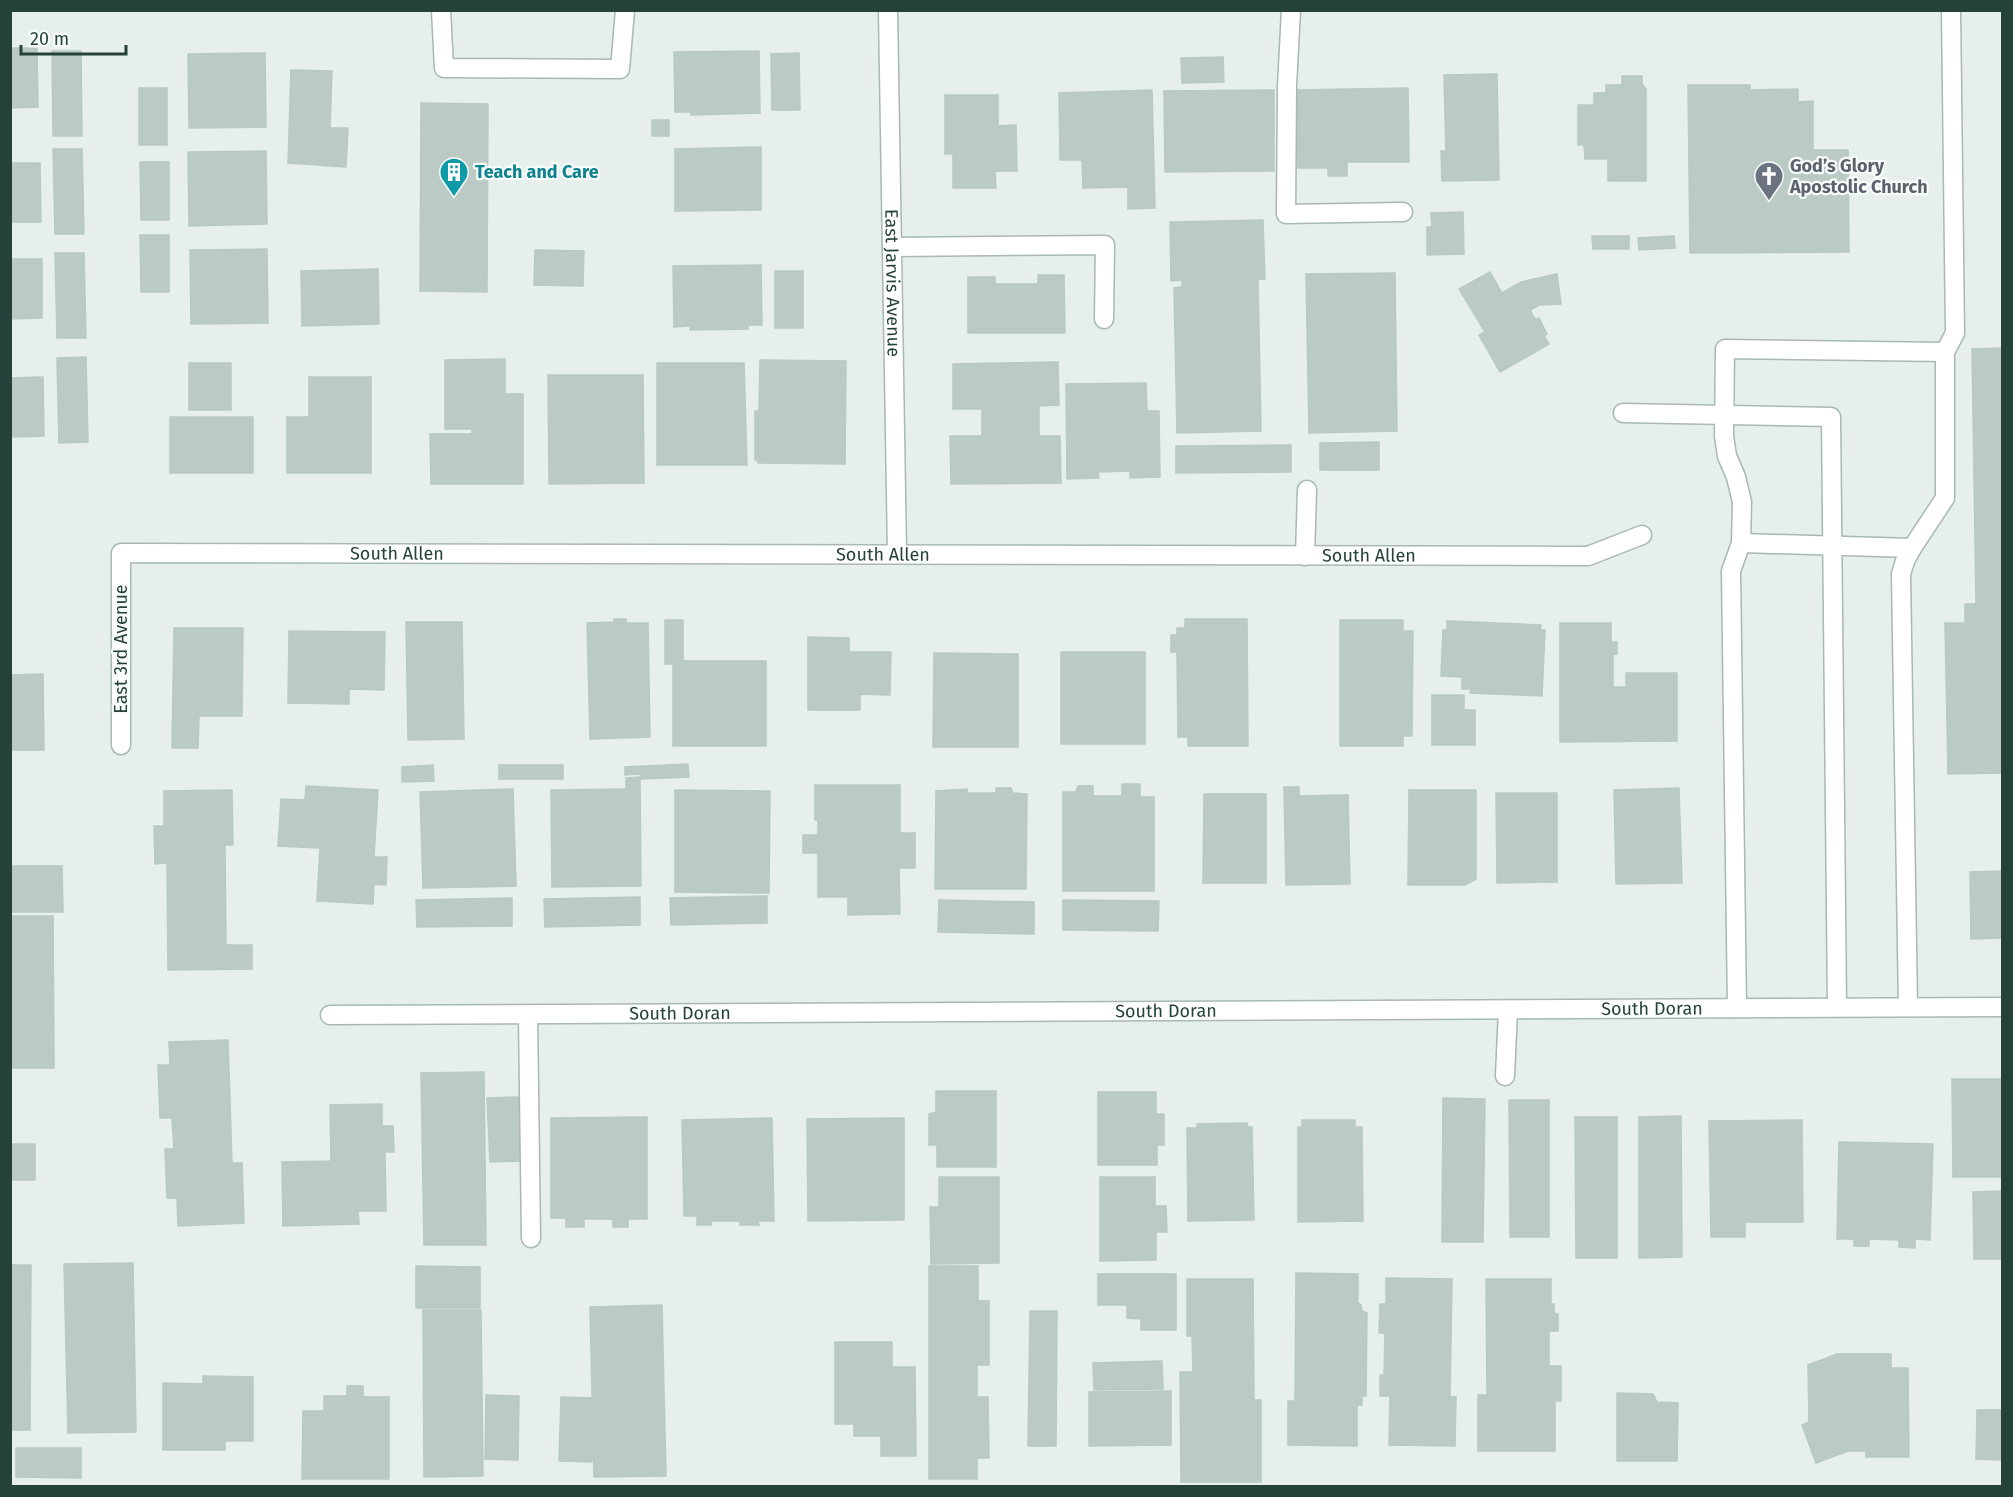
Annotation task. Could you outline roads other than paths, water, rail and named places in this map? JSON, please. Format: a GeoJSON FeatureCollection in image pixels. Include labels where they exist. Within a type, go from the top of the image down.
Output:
{"type":"FeatureCollection","features":[{"type":"Feature","properties":{"kind":"street"},"geometry":{"type":"LineString","coordinates":[[441,10],[444,68],[620,69],[625,10]]}},
{"type":"Feature","properties":{"kind":"street","name":"East Jarvis Avenue"},"geometry":{"type":"LineString","coordinates":[[888,10],[897,554]]}},
{"type":"Feature","properties":{"kind":"street"},"geometry":{"type":"LineString","coordinates":[[1291,10],[1287,86],[1286,214],[1403,212]]}},
{"type":"Feature","properties":{"kind":"street"},"geometry":{"type":"LineString","coordinates":[[1908,1007],[1901,574],[1905,561],[1945,498],[1945,352],[1955,333],[1951,10]]}},
{"type":"Feature","properties":{"kind":"street"},"geometry":{"type":"LineString","coordinates":[[892,247],[1105,245],[1104,319]]}},
{"type":"Feature","properties":{"kind":"street"},"geometry":{"type":"LineString","coordinates":[[1737,1008],[1731,571],[1741,543],[1742,502],[1736,477],[1726,456],[1725,349],[1945,352]]}},
{"type":"Feature","properties":{"kind":"street"},"geometry":{"type":"LineString","coordinates":[[1623,413],[1831,417],[1837,1007]]}},
{"type":"Feature","properties":{"kind":"street"},"geometry":{"type":"LineString","coordinates":[[1305,556],[1307,490]]}},
{"type":"Feature","properties":{"kind":"street","name":"South Allen"},"geometry":{"type":"LineString","coordinates":[[121,553],[1587,556],[1642,535]]}},
{"type":"Feature","properties":{"kind":"street"},"geometry":{"type":"LineString","coordinates":[[1741,543],[1912,549]]}},
{"type":"Feature","properties":{"kind":"street","name":"East 3rd Avenue"},"geometry":{"type":"LineString","coordinates":[[121,553],[121,745]]}},
{"type":"Feature","properties":{"kind":"street","name":"South Doran"},"geometry":{"type":"LineString","coordinates":[[330,1016],[2002,1007]]}},
{"type":"Feature","properties":{"kind":"street"},"geometry":{"type":"LineString","coordinates":[[1505,1077],[1508,1010]]}},
{"type":"Feature","properties":{"kind":"street"},"geometry":{"type":"LineString","coordinates":[[528,1015],[531,1239]]}},
{"type":"Feature","properties":{"kind":"place","name":"Teach and Care"},"geometry":{"type":"Point","coordinates":[454,198]}},
{"type":"Feature","properties":{"kind":"place","name":"God’s Glory Apostolic Church"},"geometry":{"type":"Point","coordinates":[1769,202]}}]}
